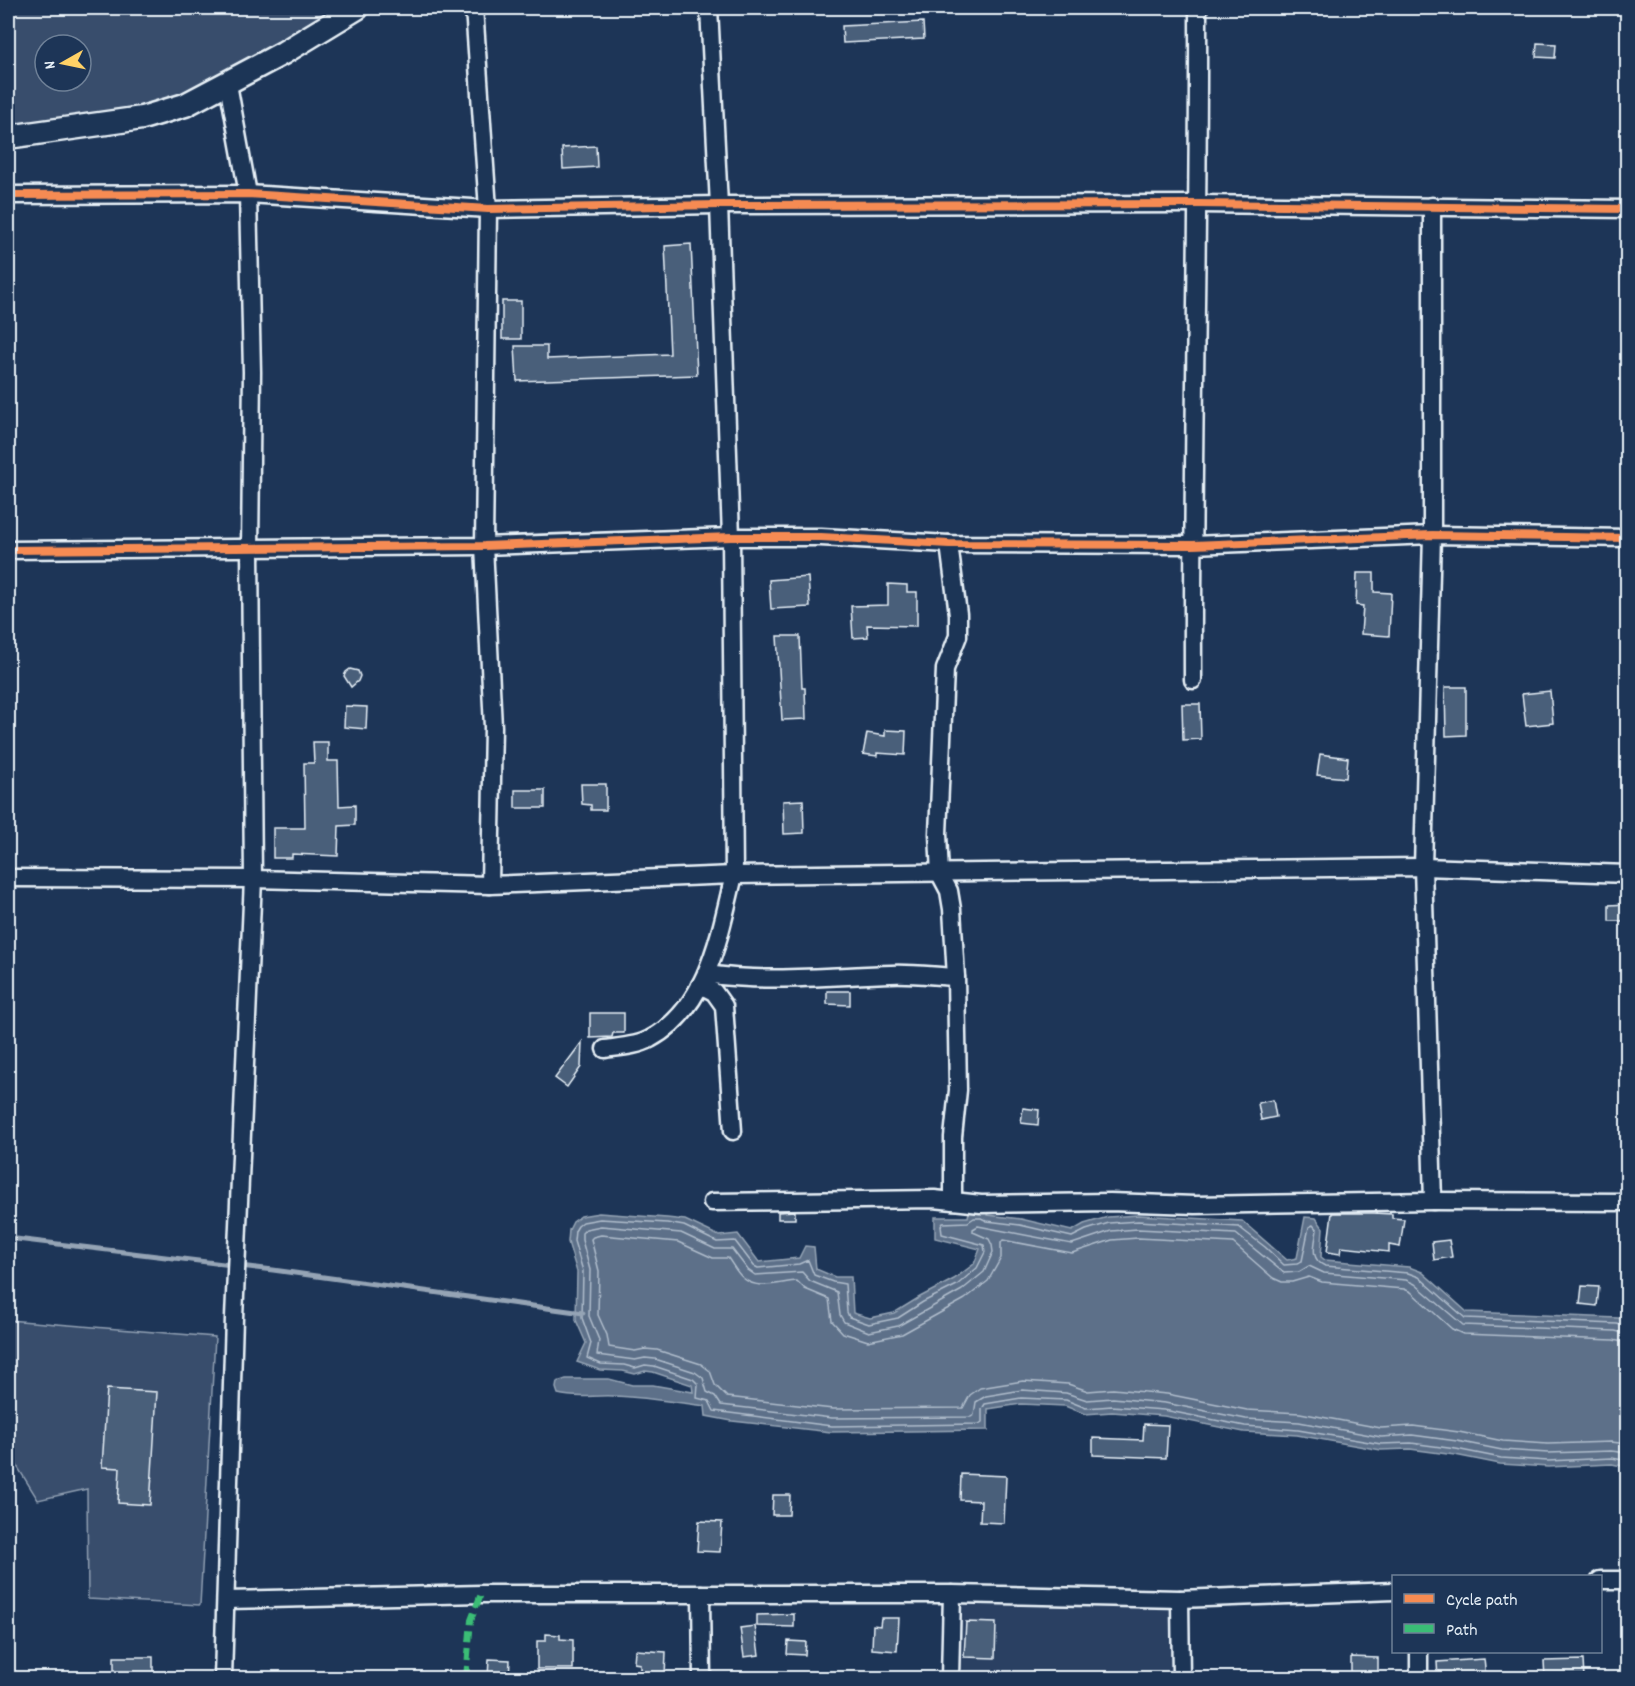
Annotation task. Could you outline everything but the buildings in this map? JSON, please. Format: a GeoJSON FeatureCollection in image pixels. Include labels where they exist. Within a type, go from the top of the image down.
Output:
{"type":"FeatureCollection","features":[{"type":"Feature","properties":{"kind":"main road"},"geometry":{"type":"LineString","coordinates":[[8,137],[142,118],[185,105],[283,53],[357,8]]}},
{"type":"Feature","properties":{"kind":"street"},"geometry":{"type":"LineString","coordinates":[[474,8],[488,209],[484,546],[493,726],[490,885]]}},
{"type":"Feature","properties":{"kind":"street"},"geometry":{"type":"LineString","coordinates":[[605,1049],[649,1041],[681,1017],[703,979],[722,927],[734,875],[731,537],[719,205],[709,8]]}},
{"type":"Feature","properties":{"kind":"street"},"geometry":{"type":"LineString","coordinates":[[1193,680],[1192,545],[1199,204],[1198,8]]}},
{"type":"Feature","properties":{"kind":"street"},"geometry":{"type":"LineString","coordinates":[[223,1678],[234,1318],[253,879],[250,549],[252,372],[248,194],[228,84]]}},
{"type":"Feature","properties":{"kind":"street"},"geometry":{"type":"LineString","coordinates":[[8,195],[248,194],[488,209],[719,205],[1199,204],[1628,208]]}},
{"type":"Feature","properties":{"kind":"street"},"geometry":{"type":"LineString","coordinates":[[1432,206],[1432,535],[1424,867],[1432,1201]]}},
{"type":"Feature","properties":{"kind":"street"},"geometry":{"type":"LineString","coordinates":[[8,550],[484,546],[731,537],[820,537],[949,544],[1192,545],[1432,535],[1628,538]]}},
{"type":"Feature","properties":{"kind":"street"},"geometry":{"type":"LineString","coordinates":[[949,544],[958,614],[958,636],[945,669],[938,834],[940,874],[949,891],[952,909],[956,977],[958,1090],[953,1137],[953,1201]]}},
{"type":"Feature","properties":{"kind":"street"},"geometry":{"type":"LineString","coordinates":[[8,878],[253,879],[490,885],[734,875],[1424,867],[1628,874]]}},
{"type":"Feature","properties":{"kind":"street"},"geometry":{"type":"LineString","coordinates":[[703,979],[894,974],[956,977]]}},
{"type":"Feature","properties":{"kind":"street"},"geometry":{"type":"LineString","coordinates":[[703,979],[724,1006],[733,1131]]}},
{"type":"Feature","properties":{"kind":"street"},"geometry":{"type":"LineString","coordinates":[[712,1202],[923,1199],[981,1204],[1110,1202],[1195,1205],[1432,1201],[1628,1202]]}},
{"type":"Feature","properties":{"kind":"street"},"geometry":{"type":"LineString","coordinates":[[1602,1580],[1628,1580]]}},
{"type":"Feature","properties":{"kind":"street"},"geometry":{"type":"LineString","coordinates":[[226,1600],[481,1594],[952,1594],[1180,1599],[1392,1591]]}},
{"type":"Feature","properties":{"kind":"street"},"geometry":{"type":"LineString","coordinates":[[701,1594],[702,1678]]}},
{"type":"Feature","properties":{"kind":"street"},"geometry":{"type":"LineString","coordinates":[[950,1678],[952,1594]]}},
{"type":"Feature","properties":{"kind":"street"},"geometry":{"type":"LineString","coordinates":[[1180,1599],[1181,1678]]}},
{"type":"Feature","properties":{"kind":"street"},"geometry":{"type":"LineString","coordinates":[[1419,1653],[1419,1678]]}},
{"type":"Feature","properties":{"kind":"shaded area"},"geometry":{"type":"Polygon","coordinates":[[[8,8],[357,8],[185,105],[8,137],[8,8]]]}},
{"type":"Feature","properties":{"kind":"shaded area"},"geometry":{"type":"Polygon","coordinates":[[[8,1320],[215,1337],[200,1605],[88,1599],[87,1489],[38,1500],[9,1453],[8,1455],[8,1320]]]}},
{"type":"Feature","properties":{"kind":"shaded area"},"geometry":{"type":"Polygon","coordinates":[[[956,1600],[1175,1601],[1175,1678],[955,1678],[956,1600]]]}},
{"type":"Feature","properties":{"kind":"water"},"geometry":{"type":"Polygon","coordinates":[[[969,1212],[985,1212],[988,1215],[1021,1219],[1072,1231],[1084,1224],[1108,1217],[1138,1215],[1242,1221],[1287,1260],[1297,1258],[1305,1217],[1316,1218],[1323,1228],[1321,1257],[1325,1260],[1409,1267],[1422,1272],[1467,1312],[1618,1318],[1627,1321],[1627,1467],[1612,1464],[1548,1467],[1500,1464],[1410,1449],[1381,1450],[1297,1435],[1244,1432],[1164,1416],[1112,1412],[1085,1414],[1065,1406],[1021,1404],[988,1409],[988,1430],[831,1432],[706,1416],[705,1406],[636,1397],[558,1394],[557,1382],[566,1379],[609,1379],[632,1385],[653,1385],[693,1392],[692,1385],[653,1372],[645,1371],[635,1374],[600,1370],[577,1362],[586,1343],[576,1320],[577,1272],[568,1242],[569,1230],[573,1222],[581,1216],[599,1213],[685,1220],[719,1236],[738,1234],[759,1262],[799,1258],[805,1246],[814,1247],[816,1269],[835,1277],[851,1277],[853,1313],[870,1318],[894,1313],[954,1279],[974,1264],[980,1249],[935,1238],[935,1217],[968,1217],[969,1212]]]}},
{"type":"Feature","properties":{"kind":"waterway"},"geometry":{"type":"LineString","coordinates":[[8,1238],[273,1270],[583,1313]]}},
{"type":"Feature","properties":{"kind":"marked path"},"geometry":{"type":"LineString","coordinates":[[466,1678],[471,1620],[481,1594]]}},
{"type":"Feature","properties":{"kind":"cycle path"},"geometry":{"type":"LineString","coordinates":[[8,195],[248,194],[488,209],[719,205],[1199,204],[1628,209]]}},
{"type":"Feature","properties":{"kind":"cycle path"},"geometry":{"type":"LineString","coordinates":[[8,550],[484,546],[731,537],[821,537],[949,544],[1193,545],[1432,535],[1628,538]]}}]}
